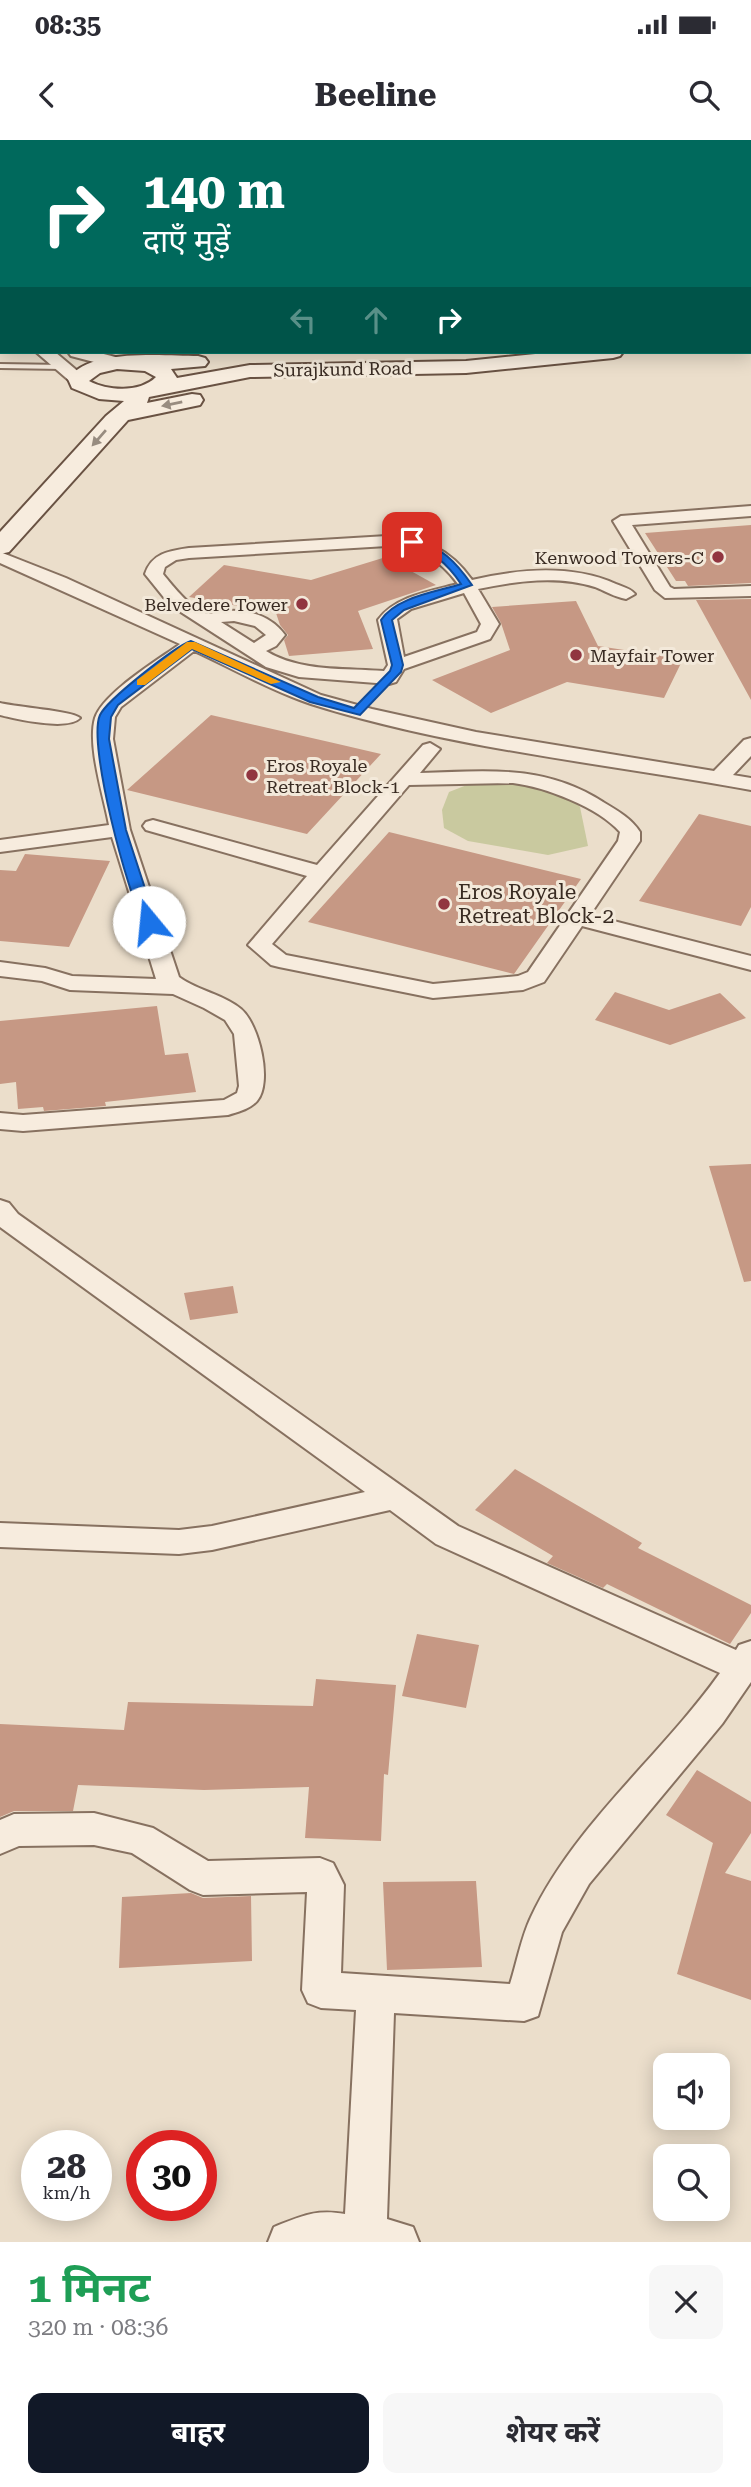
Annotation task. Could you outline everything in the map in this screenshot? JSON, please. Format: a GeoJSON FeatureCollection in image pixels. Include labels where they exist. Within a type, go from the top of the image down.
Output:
{"type":"FeatureCollection","features":[{"type":"Feature","properties":{"kind":"main road","name":"Surajkund Road"},"geometry":{"type":"LineString","coordinates":[[75,378],[93,368],[125,363],[440,361],[532,354]]}},
{"type":"Feature","properties":{"kind":"main road","name":"Surajkund Road"},"geometry":{"type":"LineString","coordinates":[[75,378],[124,395],[250,371],[466,367],[593,354]]}},
{"type":"Feature","properties":{"kind":"main road"},"geometry":{"type":"LineString","coordinates":[[0,547],[121,415],[167,378],[164,372],[155,367],[125,363]]}},
{"type":"Feature","properties":{"kind":"main road"},"geometry":{"type":"LineString","coordinates":[[121,415],[334,369]]}},
{"type":"Feature","properties":{"kind":"main road"},"geometry":{"type":"LineString","coordinates":[[0,514],[37,480],[97,413],[75,378]]}},
{"type":"Feature","properties":{"kind":"street"},"geometry":{"type":"LineString","coordinates":[[47,354],[75,378]]}},
{"type":"Feature","properties":{"kind":"street"},"geometry":{"type":"LineString","coordinates":[[86,354],[125,363]]}},
{"type":"Feature","properties":{"kind":"street"},"geometry":{"type":"LineString","coordinates":[[751,511],[621,521],[664,590],[671,594],[751,592]]}},
{"type":"Feature","properties":{"kind":"street"},"geometry":{"type":"LineString","coordinates":[[398,540],[423,545],[451,562],[467,585],[485,609],[489,624],[484,635],[394,671],[299,671],[273,663],[204,620],[165,591],[154,574],[157,564],[172,556],[189,553],[398,540]]}},
{"type":"Feature","properties":{"kind":"street"},"geometry":{"type":"LineString","coordinates":[[0,557],[314,699],[367,701],[556,751],[751,784]]}},
{"type":"Feature","properties":{"kind":"street"},"geometry":{"type":"LineString","coordinates":[[367,701],[394,671],[387,620],[400,607],[467,585],[522,576],[560,576],[626,594]]}},
{"type":"Feature","properties":{"kind":"street"},"geometry":{"type":"LineString","coordinates":[[204,620],[235,615],[260,620],[276,635],[270,642],[253,650]]}},
{"type":"Feature","properties":{"kind":"street"},"geometry":{"type":"LineString","coordinates":[[0,1121],[23,1123],[228,1107],[246,1100],[252,1089],[247,1035],[240,1020],[228,1010],[176,987],[168,980],[120,830],[103,739],[105,717],[114,703],[191,645]]}},
{"type":"Feature","properties":{"kind":"street"},"geometry":{"type":"LineString","coordinates":[[0,709],[25,715],[70,718]]}},
{"type":"Feature","properties":{"kind":"street"},"geometry":{"type":"LineString","coordinates":[[719,778],[751,744]]}},
{"type":"Feature","properties":{"kind":"street"},"geometry":{"type":"LineString","coordinates":[[405,779],[513,777],[537,780],[575,793],[624,824],[630,832],[629,841],[536,977],[509,985],[433,991],[279,960],[266,953],[259,945],[430,749]]}},
{"type":"Feature","properties":{"kind":"street"},"geometry":{"type":"LineString","coordinates":[[537,780],[556,751]]}},
{"type":"Feature","properties":{"kind":"street"},"geometry":{"type":"LineString","coordinates":[[153,826],[320,873]]}},
{"type":"Feature","properties":{"kind":"street"},"geometry":{"type":"LineString","coordinates":[[0,846],[120,830]]}},
{"type":"Feature","properties":{"kind":"street"},"geometry":{"type":"LineString","coordinates":[[576,918],[751,963]]}},
{"type":"Feature","properties":{"kind":"street"},"geometry":{"type":"LineString","coordinates":[[0,969],[45,975],[71,983],[176,987]]}},
{"type":"Feature","properties":{"kind":"street"},"geometry":{"type":"LineString","coordinates":[[0,1209],[9,1220],[447,1535],[746,1662],[710,1714],[576,1872],[545,1927],[524,2003],[321,1990],[326,1885],[320,1875],[202,1878],[140,1839],[94,1829],[14,1830],[5,1832],[0,1838]]}},
{"type":"Feature","properties":{"kind":"street"},"geometry":{"type":"LineString","coordinates":[[0,1535],[190,1541],[395,1497]]}},
{"type":"Feature","properties":{"kind":"street"},"geometry":{"type":"LineString","coordinates":[[289,2242],[320,2231],[382,2240],[376,1994]]}},
{"type":"Feature","properties":{"kind":"lane"},"geometry":{"type":"LineString","coordinates":[[0,366],[75,378]]}},
{"type":"Feature","properties":{"kind":"green space"},"geometry":{"type":"Polygon","coordinates":[[[497,779],[569,795],[580,807],[588,846],[548,855],[468,841],[444,828],[442,810],[449,792],[472,783],[497,779]]]}},
{"type":"Feature","properties":{"kind":"building","name":"Kenwood Towers-C"},"geometry":{"type":"Polygon","coordinates":[[[751,525],[751,583],[688,586],[685,581],[676,581],[645,533],[751,525]]]}},
{"type":"Feature","properties":{"kind":"building","name":"Belvedere Tower"},"geometry":{"type":"Polygon","coordinates":[[[386,557],[436,585],[358,611],[373,649],[289,656],[284,640],[288,635],[280,625],[276,613],[189,597],[224,565],[311,580],[386,557]]]}},
{"type":"Feature","properties":{"kind":"building"},"geometry":{"type":"Polygon","coordinates":[[[751,599],[751,700],[696,600],[751,599]]]}},
{"type":"Feature","properties":{"kind":"building","name":"Mayfair Tower"},"geometry":{"type":"Polygon","coordinates":[[[576,601],[598,646],[683,659],[664,698],[567,682],[491,713],[432,680],[510,650],[501,623],[492,607],[576,601]]]}},
{"type":"Feature","properties":{"kind":"building","name":"Eros Royale Retreat Block-1"},"geometry":{"type":"Polygon","coordinates":[[[211,715],[381,754],[307,834],[127,790],[211,715]]]}},
{"type":"Feature","properties":{"kind":"building"},"geometry":{"type":"Polygon","coordinates":[[[699,814],[751,826],[751,907],[741,926],[639,901],[699,814]]]}},
{"type":"Feature","properties":{"kind":"building","name":"Eros Royale Retreat Block-2"},"geometry":{"type":"Polygon","coordinates":[[[389,832],[581,879],[514,974],[308,922],[389,832]]]}},
{"type":"Feature","properties":{"kind":"building"},"geometry":{"type":"Polygon","coordinates":[[[25,854],[110,861],[69,947],[0,941],[0,870],[16,871],[25,854]]]}},
{"type":"Feature","properties":{"kind":"building"},"geometry":{"type":"Polygon","coordinates":[[[615,992],[669,1010],[720,993],[746,1018],[670,1045],[595,1020],[615,992]]]}},
{"type":"Feature","properties":{"kind":"building"},"geometry":{"type":"Polygon","coordinates":[[[157,1006],[165,1055],[188,1053],[196,1092],[105,1102],[106,1106],[44,1111],[43,1107],[18,1109],[16,1082],[0,1084],[0,1021],[157,1006]]]}},
{"type":"Feature","properties":{"kind":"building"},"geometry":{"type":"Polygon","coordinates":[[[751,1164],[751,1281],[744,1282],[709,1166],[751,1164]]]}},
{"type":"Feature","properties":{"kind":"building"},"geometry":{"type":"Polygon","coordinates":[[[233,1286],[238,1313],[190,1320],[184,1293],[233,1286]]]}},
{"type":"Feature","properties":{"kind":"building"},"geometry":{"type":"Polygon","coordinates":[[[515,1469],[642,1543],[638,1548],[751,1605],[751,1613],[730,1644],[607,1584],[603,1588],[547,1563],[553,1556],[475,1510],[515,1469]]]}},
{"type":"Feature","properties":{"kind":"building"},"geometry":{"type":"Polygon","coordinates":[[[417,1634],[479,1645],[466,1708],[402,1696],[417,1634]]]}},
{"type":"Feature","properties":{"kind":"building"},"geometry":{"type":"Polygon","coordinates":[[[316,1679],[396,1685],[388,1775],[384,1774],[381,1841],[305,1838],[309,1787],[204,1790],[78,1785],[73,1811],[14,1811],[0,1817],[0,1724],[124,1730],[128,1702],[313,1706],[316,1679]]]}},
{"type":"Feature","properties":{"kind":"building"},"geometry":{"type":"Polygon","coordinates":[[[697,1770],[751,1802],[751,1833],[725,1873],[751,1881],[751,2000],[677,1974],[713,1843],[666,1815],[697,1770]]]}},
{"type":"Feature","properties":{"kind":"building"},"geometry":{"type":"Polygon","coordinates":[[[476,1881],[482,1967],[387,1970],[383,1882],[476,1881]]]}},
{"type":"Feature","properties":{"kind":"building"},"geometry":{"type":"Polygon","coordinates":[[[191,1893],[203,1898],[251,1896],[252,1961],[119,1968],[122,1897],[191,1893]]]}},
{"type":"Feature","properties":{"kind":"slow traffic"},"geometry":{"type":"LineString","coordinates":[[141,683],[191,645],[275,682]]}},
{"type":"Feature","properties":{"kind":"place","name":"Kenwood Towers-C"},"geometry":{"type":"Point","coordinates":[718,557]}},
{"type":"Feature","properties":{"kind":"place","name":"Belvedere Tower"},"geometry":{"type":"Point","coordinates":[302,604]}},
{"type":"Feature","properties":{"kind":"place","name":"Mayfair Tower"},"geometry":{"type":"Point","coordinates":[576,655]}},
{"type":"Feature","properties":{"kind":"place","name":"Eros Royale Retreat Block-1"},"geometry":{"type":"Point","coordinates":[252,775]}},
{"type":"Feature","properties":{"kind":"place","name":"Eros Royale Retreat Block-2"},"geometry":{"type":"Point","coordinates":[444,904]}},
{"type":"Feature","properties":{"kind":"route"},"geometry":{"type":"LineString","coordinates":[[149,922],[120,830],[103,739],[105,717],[114,703],[191,645],[314,699],[356,712],[395,672],[397,665],[387,620],[391,614],[400,607],[467,585],[451,562],[423,545],[412,542]]}}]}
